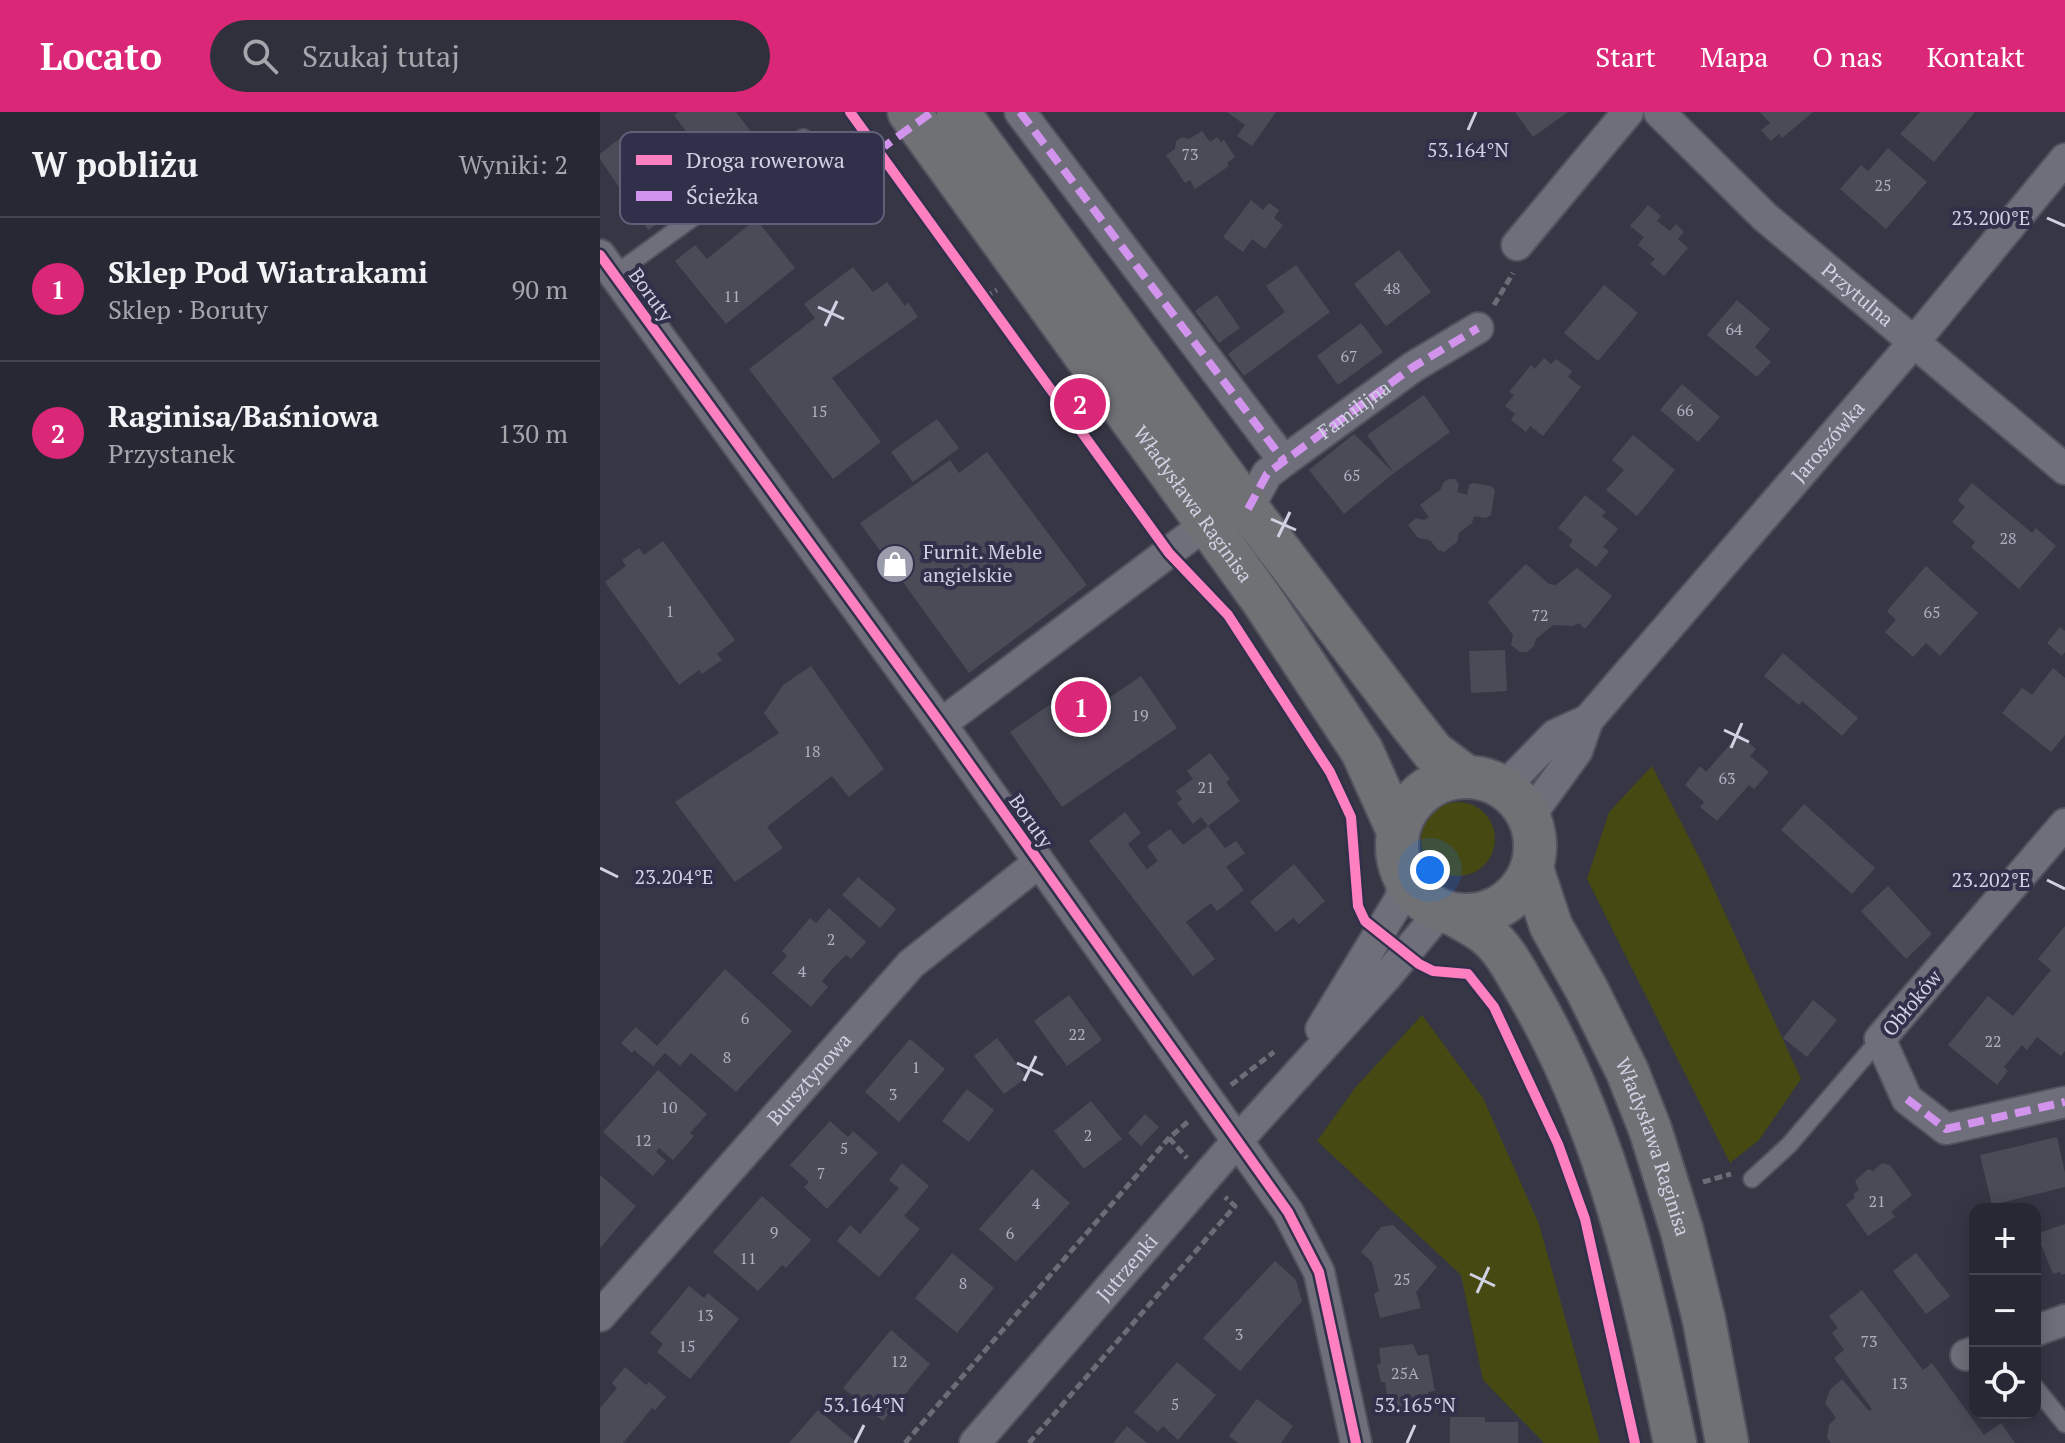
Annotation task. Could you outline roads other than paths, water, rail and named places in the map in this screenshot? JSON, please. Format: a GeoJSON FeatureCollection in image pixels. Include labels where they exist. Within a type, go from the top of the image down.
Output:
{"type":"FeatureCollection","features":[{"type":"Feature","properties":{"kind":"main road","name":"Władysława Raginisa"},"geometry":{"type":"LineString","coordinates":[[909,112],[1263,601],[1362,751],[1398,831]]}},
{"type":"Feature","properties":{"kind":"main road","name":"Władysława Raginisa"},"geometry":{"type":"LineString","coordinates":[[958,112],[1248,509],[1433,752],[1483,781]]}},
{"type":"Feature","properties":{"kind":"main road"},"geometry":{"type":"LineString","coordinates":[[1448,913],[1470,916],[1497,909],[1518,892],[1532,869],[1535,839],[1529,817],[1522,805],[1483,781],[1441,781],[1420,794],[1403,816],[1398,831],[1397,854],[1404,878],[1420,899],[1487,934],[1505,954],[1542,1017],[1594,1136],[1635,1266],[1675,1443]]}},
{"type":"Feature","properties":{"kind":"main road","name":"Władysława Raginisa"},"geometry":{"type":"LineString","coordinates":[[1532,869],[1551,926],[1627,1071],[1654,1142],[1686,1246],[1727,1443]]}},
{"type":"Feature","properties":{"kind":"street"},"geometry":{"type":"LineString","coordinates":[[1020,112],[1284,461]]}},
{"type":"Feature","properties":{"kind":"street"},"geometry":{"type":"LineString","coordinates":[[1517,245],[1628,112]]}},
{"type":"Feature","properties":{"kind":"street","name":"Przytulna"},"geometry":{"type":"LineString","coordinates":[[1659,112],[1765,217],[2065,469]]}},
{"type":"Feature","properties":{"kind":"street","name":"Jaroszówka"},"geometry":{"type":"LineString","coordinates":[[1529,817],[1577,751],[1588,720],[1914,342],[2065,159]]}},
{"type":"Feature","properties":{"kind":"street","name":"Boruty"},"geometry":{"type":"LineString","coordinates":[[607,265],[941,724],[1288,1212],[1319,1272],[1356,1443]]}},
{"type":"Feature","properties":{"kind":"street","name":"Familijna"},"geometry":{"type":"LineString","coordinates":[[1248,509],[1267,474],[1413,367],[1478,328]]}},
{"type":"Feature","properties":{"kind":"street"},"geometry":{"type":"LineString","coordinates":[[941,724],[1206,524]]}},
{"type":"Feature","properties":{"kind":"street","name":"Jaroszówka"},"geometry":{"type":"LineString","coordinates":[[1483,781],[1515,776],[1555,735],[1588,720]]}},
{"type":"Feature","properties":{"kind":"street","name":"Obłoków"},"geometry":{"type":"LineString","coordinates":[[2065,824],[1880,1039],[1907,1099],[1946,1129],[2065,1102]]}},
{"type":"Feature","properties":{"kind":"street","name":"Bursztynowa"},"geometry":{"type":"LineString","coordinates":[[600,1316],[911,964],[1038,863]]}},
{"type":"Feature","properties":{"kind":"street","name":"Jutrzenki"},"geometry":{"type":"LineString","coordinates":[[1281,1093],[1388,921],[1400,899],[1404,878]]}},
{"type":"Feature","properties":{"kind":"street","name":"Jutrzenki"},"geometry":{"type":"LineString","coordinates":[[975,1443],[1238,1140],[1448,913]]}},
{"type":"Feature","properties":{"kind":"street"},"geometry":{"type":"LineString","coordinates":[[2041,1329],[2065,1320]]}},
{"type":"Feature","properties":{"kind":"lane"},"geometry":{"type":"LineString","coordinates":[[607,265],[670,224]]}},
{"type":"Feature","properties":{"kind":"lane"},"geometry":{"type":"LineString","coordinates":[[1748,1175],[1789,1145],[1880,1039]]}},
{"type":"Feature","properties":{"kind":"lane"},"geometry":{"type":"LineString","coordinates":[[2041,1394],[2065,1424]]}},
{"type":"Feature","properties":{"kind":"place","name":"Raginisa/Baśniowa"},"geometry":{"type":"Point","coordinates":[1080,404]}},
{"type":"Feature","properties":{"kind":"place","name":"Furnit. Meble angielskie"},"geometry":{"type":"Point","coordinates":[895,564]}},
{"type":"Feature","properties":{"kind":"place","name":"Sklep Pod Wiatrakami"},"geometry":{"type":"Point","coordinates":[1081,707]}}]}
